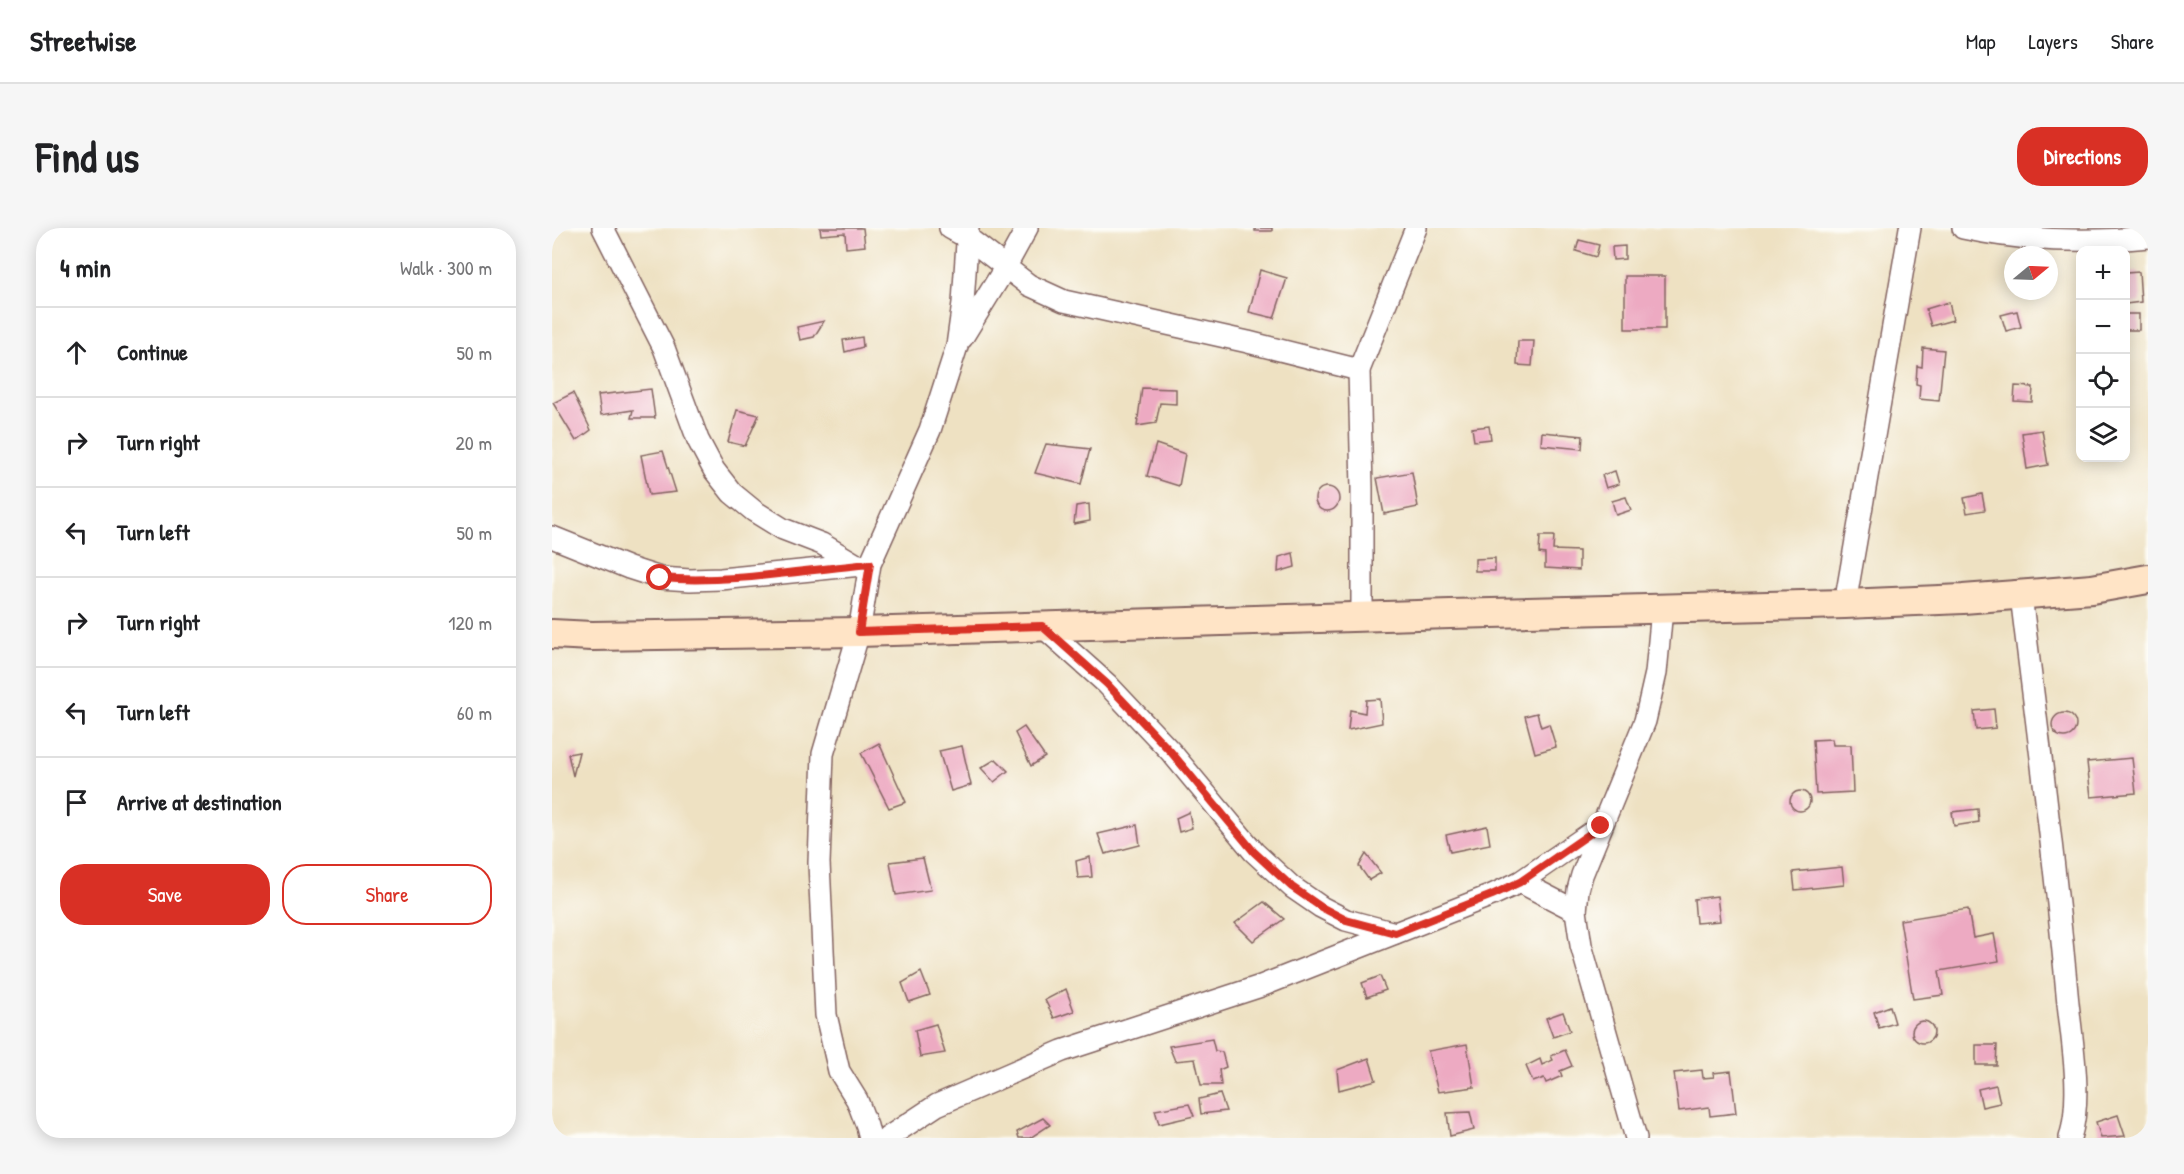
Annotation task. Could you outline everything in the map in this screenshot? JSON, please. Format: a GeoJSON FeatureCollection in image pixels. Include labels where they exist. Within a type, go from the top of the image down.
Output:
{"type":"FeatureCollection","features":[{"type":"Feature","properties":{"kind":"street"},"geometry":{"type":"LineString","coordinates":[[603,228],[664,348],[698,440],[714,470],[732,493],[754,511],[783,529],[822,544],[864,565]]}},
{"type":"Feature","properties":{"kind":"street"},"geometry":{"type":"LineString","coordinates":[[957,346],[1027,228]]}},
{"type":"Feature","properties":{"kind":"street"},"geometry":{"type":"LineString","coordinates":[[1362,616],[1359,370],[1416,228]]}},
{"type":"Feature","properties":{"kind":"street"},"geometry":{"type":"LineString","coordinates":[[1845,604],[1910,228]]}},
{"type":"Feature","properties":{"kind":"street"},"geometry":{"type":"LineString","coordinates":[[1963,228],[2034,238],[2112,240],[2148,237]]}},
{"type":"Feature","properties":{"kind":"street"},"geometry":{"type":"LineString","coordinates":[[962,231],[1005,268],[1029,285],[1064,301],[1359,370]]}},
{"type":"Feature","properties":{"kind":"street"},"geometry":{"type":"LineString","coordinates":[[870,1138],[857,1100],[839,1071],[826,1015],[819,863],[823,754],[859,632],[864,565],[930,430],[957,346],[963,303],[962,231]]}},
{"type":"Feature","properties":{"kind":"street"},"geometry":{"type":"LineString","coordinates":[[552,537],[660,578],[721,579],[864,565]]}},
{"type":"Feature","properties":{"kind":"street"},"geometry":{"type":"LineString","coordinates":[[552,634],[591,636],[859,632],[1845,604],[2021,595],[2092,589],[2148,579]]}},
{"type":"Feature","properties":{"kind":"street"},"geometry":{"type":"LineString","coordinates":[[2021,595],[2062,941],[2076,1089],[2075,1123],[2070,1138]]}},
{"type":"Feature","properties":{"kind":"street"},"geometry":{"type":"LineString","coordinates":[[1636,1138],[1583,953],[1576,911],[1582,875],[1646,721],[1656,673],[1662,609]]}},
{"type":"Feature","properties":{"kind":"street"},"geometry":{"type":"LineString","coordinates":[[1042,626],[1107,684],[1171,752],[1254,852],[1292,887],[1321,907],[1346,920],[1395,933]]}},
{"type":"Feature","properties":{"kind":"street"},"geometry":{"type":"LineString","coordinates":[[887,1138],[937,1105],[1062,1051],[1261,986],[1492,895],[1520,882],[1601,826]]}},
{"type":"Feature","properties":{"kind":"street"},"geometry":{"type":"LineString","coordinates":[[1520,882],[1576,911]]}},
{"type":"Feature","properties":{"kind":"building"},"geometry":{"type":"Polygon","coordinates":[[[820,228],[863,228],[865,246],[846,248],[845,233],[821,235],[820,228]]]}},
{"type":"Feature","properties":{"kind":"building"},"geometry":{"type":"Polygon","coordinates":[[[1255,228],[1272,228],[1272,231],[1255,231],[1255,228]]]}},
{"type":"Feature","properties":{"kind":"building"},"geometry":{"type":"Polygon","coordinates":[[[1579,240],[1599,245],[1596,257],[1576,251],[1579,240]]]}},
{"type":"Feature","properties":{"kind":"building"},"geometry":{"type":"Polygon","coordinates":[[[1625,246],[1625,259],[1613,260],[1612,247],[1625,246]]]}},
{"type":"Feature","properties":{"kind":"building"},"geometry":{"type":"Polygon","coordinates":[[[1260,270],[1287,278],[1274,318],[1249,312],[1260,270]]]}},
{"type":"Feature","properties":{"kind":"building"},"geometry":{"type":"Polygon","coordinates":[[[2139,272],[2141,302],[2130,303],[2130,273],[2139,272]]]}},
{"type":"Feature","properties":{"kind":"building"},"geometry":{"type":"Polygon","coordinates":[[[1625,276],[1665,276],[1665,329],[1625,329],[1625,276]]]}},
{"type":"Feature","properties":{"kind":"building"},"geometry":{"type":"Polygon","coordinates":[[[1949,302],[1953,320],[1931,326],[1926,309],[1949,302]]]}},
{"type":"Feature","properties":{"kind":"building"},"geometry":{"type":"Polygon","coordinates":[[[2017,311],[2021,327],[2006,331],[2001,315],[2017,311]]]}},
{"type":"Feature","properties":{"kind":"building"},"geometry":{"type":"Polygon","coordinates":[[[2130,314],[2139,314],[2139,330],[2130,330],[2130,314]]]}},
{"type":"Feature","properties":{"kind":"building"},"geometry":{"type":"Polygon","coordinates":[[[824,321],[814,337],[800,340],[797,327],[824,321]]]}},
{"type":"Feature","properties":{"kind":"building"},"geometry":{"type":"Polygon","coordinates":[[[862,337],[863,347],[845,352],[843,340],[862,337]]]}},
{"type":"Feature","properties":{"kind":"building"},"geometry":{"type":"Polygon","coordinates":[[[1518,341],[1534,341],[1532,366],[1517,365],[1518,341]]]}},
{"type":"Feature","properties":{"kind":"building"},"geometry":{"type":"Polygon","coordinates":[[[1923,348],[1944,350],[1939,401],[1919,399],[1920,385],[1916,384],[1917,366],[1922,367],[1923,348]]]}},
{"type":"Feature","properties":{"kind":"building"},"geometry":{"type":"Polygon","coordinates":[[[2015,386],[2033,387],[2032,402],[2014,401],[2015,386]]]}},
{"type":"Feature","properties":{"kind":"building"},"geometry":{"type":"Polygon","coordinates":[[[1142,388],[1176,389],[1176,404],[1160,403],[1156,423],[1137,426],[1142,388]]]}},
{"type":"Feature","properties":{"kind":"building"},"geometry":{"type":"Polygon","coordinates":[[[651,389],[655,418],[631,418],[633,410],[601,415],[598,395],[651,389]]]}},
{"type":"Feature","properties":{"kind":"building"},"geometry":{"type":"Polygon","coordinates":[[[573,393],[591,430],[576,441],[553,403],[573,393]]]}},
{"type":"Feature","properties":{"kind":"building"},"geometry":{"type":"Polygon","coordinates":[[[737,410],[759,415],[745,446],[728,442],[737,410]]]}},
{"type":"Feature","properties":{"kind":"building"},"geometry":{"type":"Polygon","coordinates":[[[1489,426],[1491,439],[1474,441],[1472,428],[1489,426]]]}},
{"type":"Feature","properties":{"kind":"building"},"geometry":{"type":"Polygon","coordinates":[[[2042,430],[2048,465],[2027,469],[2022,433],[2042,430]]]}},
{"type":"Feature","properties":{"kind":"building"},"geometry":{"type":"Polygon","coordinates":[[[1542,432],[1583,436],[1582,449],[1541,445],[1542,432]]]}},
{"type":"Feature","properties":{"kind":"building"},"geometry":{"type":"Polygon","coordinates":[[[1046,444],[1090,449],[1081,484],[1035,473],[1046,444]]]}},
{"type":"Feature","properties":{"kind":"building"},"geometry":{"type":"Polygon","coordinates":[[[1156,444],[1185,454],[1179,486],[1147,476],[1156,444]]]}},
{"type":"Feature","properties":{"kind":"building"},"geometry":{"type":"Polygon","coordinates":[[[663,451],[676,492],[649,495],[641,455],[663,451]]]}},
{"type":"Feature","properties":{"kind":"building"},"geometry":{"type":"Polygon","coordinates":[[[1615,471],[1619,484],[1606,488],[1602,475],[1615,471]]]}},
{"type":"Feature","properties":{"kind":"building"},"geometry":{"type":"Polygon","coordinates":[[[1412,472],[1418,507],[1384,514],[1377,478],[1412,472]]]}},
{"type":"Feature","properties":{"kind":"building"},"geometry":{"type":"Polygon","coordinates":[[[1322,487],[1332,487],[1339,494],[1339,504],[1332,511],[1322,511],[1315,504],[1315,494],[1322,487]]]}},
{"type":"Feature","properties":{"kind":"building"},"geometry":{"type":"Polygon","coordinates":[[[1982,494],[1985,510],[1967,513],[1964,498],[1982,494]]]}},
{"type":"Feature","properties":{"kind":"building"},"geometry":{"type":"Polygon","coordinates":[[[1626,497],[1631,510],[1616,515],[1612,501],[1626,497]]]}},
{"type":"Feature","properties":{"kind":"building"},"geometry":{"type":"Polygon","coordinates":[[[1089,504],[1090,521],[1074,524],[1076,506],[1089,504]]]}},
{"type":"Feature","properties":{"kind":"building"},"geometry":{"type":"Polygon","coordinates":[[[1540,536],[1554,536],[1553,550],[1579,551],[1579,570],[1545,568],[1545,554],[1539,553],[1540,536]]]}},
{"type":"Feature","properties":{"kind":"building"},"geometry":{"type":"Polygon","coordinates":[[[1293,553],[1295,567],[1278,572],[1279,557],[1293,553]]]}},
{"type":"Feature","properties":{"kind":"building"},"geometry":{"type":"Polygon","coordinates":[[[1495,558],[1495,571],[1475,571],[1475,559],[1495,558]]]}},
{"type":"Feature","properties":{"kind":"building"},"geometry":{"type":"Polygon","coordinates":[[[1380,699],[1382,723],[1348,730],[1350,710],[1365,713],[1366,700],[1380,699]]]}},
{"type":"Feature","properties":{"kind":"building"},"geometry":{"type":"Polygon","coordinates":[[[1994,709],[1996,728],[1976,730],[1974,711],[1994,709]]]}},
{"type":"Feature","properties":{"kind":"building"},"geometry":{"type":"Polygon","coordinates":[[[1537,713],[1541,727],[1549,724],[1556,747],[1535,753],[1525,716],[1537,713]]]}},
{"type":"Feature","properties":{"kind":"building"},"geometry":{"type":"Polygon","coordinates":[[[2064,713],[2073,716],[2076,725],[2073,734],[2064,737],[2055,734],[2052,725],[2055,716],[2064,713]]]}},
{"type":"Feature","properties":{"kind":"building"},"geometry":{"type":"Polygon","coordinates":[[[1024,727],[1045,757],[1031,766],[1015,733],[1024,727]]]}},
{"type":"Feature","properties":{"kind":"building"},"geometry":{"type":"Polygon","coordinates":[[[1832,739],[1833,745],[1851,745],[1853,792],[1816,794],[1813,740],[1832,739]]]}},
{"type":"Feature","properties":{"kind":"building"},"geometry":{"type":"Polygon","coordinates":[[[879,743],[906,802],[889,808],[861,753],[879,743]]]}},
{"type":"Feature","properties":{"kind":"building"},"geometry":{"type":"Polygon","coordinates":[[[962,746],[971,785],[951,791],[939,751],[962,746]]]}},
{"type":"Feature","properties":{"kind":"building"},"geometry":{"type":"Polygon","coordinates":[[[579,752],[573,776],[568,754],[579,752]]]}},
{"type":"Feature","properties":{"kind":"building"},"geometry":{"type":"Polygon","coordinates":[[[2132,758],[2136,793],[2091,797],[2087,762],[2132,758]]]}},
{"type":"Feature","properties":{"kind":"building"},"geometry":{"type":"Polygon","coordinates":[[[996,759],[1008,771],[994,782],[981,768],[996,759]]]}},
{"type":"Feature","properties":{"kind":"building"},"geometry":{"type":"Polygon","coordinates":[[[1800,791],[1807,794],[1810,801],[1807,808],[1800,811],[1793,808],[1790,801],[1793,794],[1800,791]]]}},
{"type":"Feature","properties":{"kind":"building"},"geometry":{"type":"Polygon","coordinates":[[[1978,809],[1979,822],[1954,826],[1952,812],[1978,809]]]}},
{"type":"Feature","properties":{"kind":"building"},"geometry":{"type":"Polygon","coordinates":[[[1189,812],[1192,828],[1179,832],[1176,818],[1189,812]]]}},
{"type":"Feature","properties":{"kind":"building"},"geometry":{"type":"Polygon","coordinates":[[[1137,825],[1140,845],[1105,854],[1098,834],[1137,825]]]}},
{"type":"Feature","properties":{"kind":"building"},"geometry":{"type":"Polygon","coordinates":[[[1487,826],[1490,844],[1450,852],[1446,835],[1487,826]]]}},
{"type":"Feature","properties":{"kind":"building"},"geometry":{"type":"Polygon","coordinates":[[[1366,854],[1381,873],[1369,880],[1359,866],[1366,854]]]}},
{"type":"Feature","properties":{"kind":"building"},"geometry":{"type":"Polygon","coordinates":[[[1090,857],[1092,877],[1078,878],[1076,861],[1090,857]]]}},
{"type":"Feature","properties":{"kind":"building"},"geometry":{"type":"Polygon","coordinates":[[[923,858],[931,890],[896,895],[890,862],[923,858]]]}},
{"type":"Feature","properties":{"kind":"building"},"geometry":{"type":"Polygon","coordinates":[[[1842,867],[1844,885],[1795,890],[1793,872],[1842,867]]]}},
{"type":"Feature","properties":{"kind":"building"},"geometry":{"type":"Polygon","coordinates":[[[1717,896],[1720,921],[1696,923],[1694,899],[1717,896]]]}},
{"type":"Feature","properties":{"kind":"building"},"geometry":{"type":"Polygon","coordinates":[[[1264,902],[1284,919],[1253,941],[1235,923],[1264,902]]]}},
{"type":"Feature","properties":{"kind":"building"},"geometry":{"type":"Polygon","coordinates":[[[1968,909],[1973,938],[1994,934],[1999,961],[1939,971],[1943,995],[1913,999],[1900,920],[1968,909]]]}},
{"type":"Feature","properties":{"kind":"building"},"geometry":{"type":"Polygon","coordinates":[[[921,972],[930,995],[909,1002],[902,983],[921,972]]]}},
{"type":"Feature","properties":{"kind":"building"},"geometry":{"type":"Polygon","coordinates":[[[1380,976],[1386,990],[1367,997],[1362,983],[1380,976]]]}},
{"type":"Feature","properties":{"kind":"building"},"geometry":{"type":"Polygon","coordinates":[[[1066,989],[1074,1011],[1054,1018],[1045,1000],[1066,989]]]}},
{"type":"Feature","properties":{"kind":"building"},"geometry":{"type":"Polygon","coordinates":[[[1890,1006],[1895,1023],[1879,1028],[1874,1012],[1890,1006]]]}},
{"type":"Feature","properties":{"kind":"building"},"geometry":{"type":"Polygon","coordinates":[[[1563,1012],[1570,1031],[1553,1037],[1546,1018],[1563,1012]]]}},
{"type":"Feature","properties":{"kind":"building"},"geometry":{"type":"Polygon","coordinates":[[[1923,1021],[1931,1024],[1934,1032],[1931,1040],[1923,1043],[1915,1040],[1912,1032],[1915,1024],[1923,1021]]]}},
{"type":"Feature","properties":{"kind":"building"},"geometry":{"type":"Polygon","coordinates":[[[936,1024],[945,1053],[920,1057],[915,1030],[936,1024]]]}},
{"type":"Feature","properties":{"kind":"building"},"geometry":{"type":"Polygon","coordinates":[[[1212,1039],[1215,1051],[1222,1052],[1226,1067],[1219,1070],[1221,1085],[1201,1085],[1195,1059],[1175,1061],[1169,1046],[1212,1039]]]}},
{"type":"Feature","properties":{"kind":"building"},"geometry":{"type":"Polygon","coordinates":[[[1467,1044],[1474,1087],[1438,1092],[1428,1051],[1467,1044]]]}},
{"type":"Feature","properties":{"kind":"building"},"geometry":{"type":"Polygon","coordinates":[[[1976,1045],[1997,1045],[1996,1065],[1976,1065],[1976,1045]]]}},
{"type":"Feature","properties":{"kind":"building"},"geometry":{"type":"Polygon","coordinates":[[[1565,1050],[1572,1066],[1560,1071],[1562,1076],[1546,1083],[1544,1078],[1533,1082],[1526,1066],[1540,1059],[1542,1065],[1553,1060],[1551,1056],[1565,1050]]]}},
{"type":"Feature","properties":{"kind":"building"},"geometry":{"type":"Polygon","coordinates":[[[1369,1058],[1376,1080],[1339,1090],[1337,1070],[1369,1058]]]}},
{"type":"Feature","properties":{"kind":"building"},"geometry":{"type":"Polygon","coordinates":[[[1702,1070],[1703,1078],[1714,1077],[1713,1073],[1731,1071],[1736,1113],[1710,1116],[1709,1107],[1679,1111],[1674,1073],[1702,1070]]]}},
{"type":"Feature","properties":{"kind":"building"},"geometry":{"type":"Polygon","coordinates":[[[1996,1085],[2000,1103],[1982,1107],[1978,1089],[1996,1085]]]}},
{"type":"Feature","properties":{"kind":"building"},"geometry":{"type":"Polygon","coordinates":[[[1220,1094],[1226,1111],[1201,1114],[1199,1099],[1220,1094]]]}},
{"type":"Feature","properties":{"kind":"building"},"geometry":{"type":"Polygon","coordinates":[[[1189,1104],[1194,1116],[1159,1124],[1155,1110],[1189,1104]]]}},
{"type":"Feature","properties":{"kind":"building"},"geometry":{"type":"Polygon","coordinates":[[[1470,1112],[1474,1130],[1450,1136],[1447,1113],[1470,1112]]]}},
{"type":"Feature","properties":{"kind":"building"},"geometry":{"type":"Polygon","coordinates":[[[2118,1115],[2125,1136],[2101,1138],[2096,1122],[2118,1115]]]}},
{"type":"Feature","properties":{"kind":"building"},"geometry":{"type":"Polygon","coordinates":[[[1043,1118],[1050,1125],[1030,1138],[1019,1138],[1017,1132],[1043,1118]]]}},
{"type":"Feature","properties":{"kind":"route"},"geometry":{"type":"LineString","coordinates":[[660,578],[721,579],[870,564],[859,632],[1042,626],[1107,684],[1171,752],[1254,852],[1292,887],[1321,907],[1346,920],[1395,933],[1520,882],[1601,826]]}}]}
